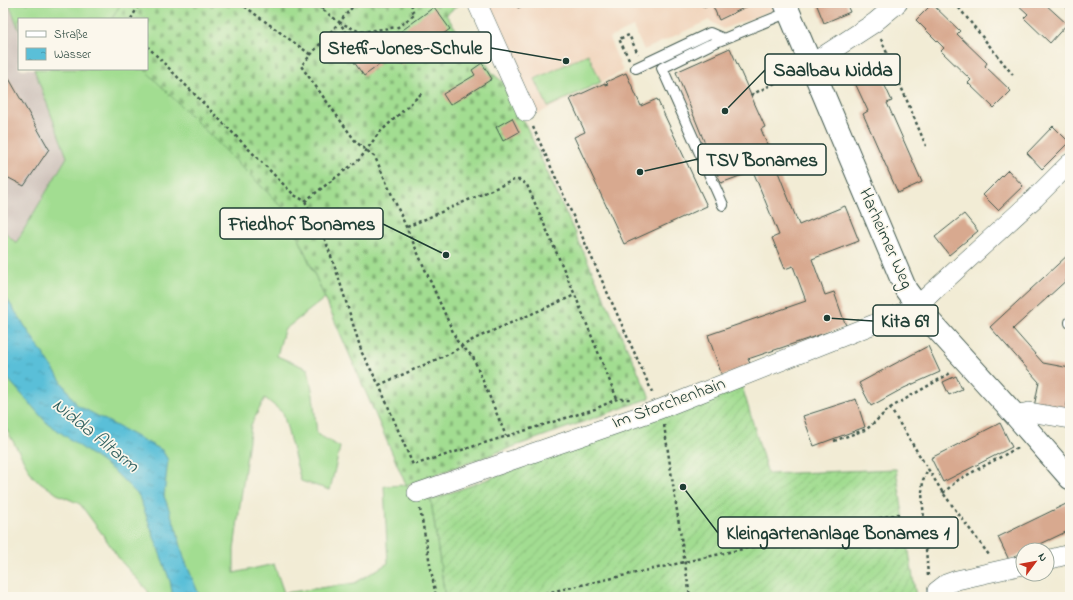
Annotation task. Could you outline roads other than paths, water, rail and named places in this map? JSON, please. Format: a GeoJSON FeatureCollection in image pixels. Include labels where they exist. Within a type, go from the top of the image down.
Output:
{"type":"FeatureCollection","features":[{"type":"Feature","properties":{"kind":"street"},"geometry":{"type":"LineString","coordinates":[[477,3],[526,112]]}},
{"type":"Feature","properties":{"kind":"street"},"geometry":{"type":"LineString","coordinates":[[811,64],[874,23],[898,3]]}},
{"type":"Feature","properties":{"kind":"street","name":"Harheimer Weg"},"geometry":{"type":"LineString","coordinates":[[787,7],[906,290],[917,306],[1070,478]]}},
{"type":"Feature","properties":{"kind":"street","name":"Im Storchenhain"},"geometry":{"type":"LineString","coordinates":[[417,492],[660,409],[917,306],[1035,198],[1070,163]]}},
{"type":"Feature","properties":{"kind":"street"},"geometry":{"type":"LineString","coordinates":[[1015,415],[1029,412],[1070,419]]}},
{"type":"Feature","properties":{"kind":"street"},"geometry":{"type":"LineString","coordinates":[[1055,558],[1070,554]]}},
{"type":"Feature","properties":{"kind":"street"},"geometry":{"type":"LineString","coordinates":[[937,594],[946,584],[957,580],[1015,567]]}},
{"type":"Feature","properties":{"kind":"lane"},"geometry":{"type":"LineString","coordinates":[[723,205],[662,68],[787,7]]}},
{"type":"Feature","properties":{"kind":"lane"},"geometry":{"type":"LineString","coordinates":[[636,68],[710,33],[724,39]]}},
{"type":"Feature","properties":{"kind":"water","name":"Nidda Altarm"},"geometry":{"type":"Polygon","coordinates":[[[3,293],[77,405],[162,450],[168,460],[164,496],[177,531],[184,558],[200,597],[173,597],[170,581],[139,496],[114,471],[46,422],[9,380],[3,370],[3,293]]]}},
{"type":"Feature","properties":{"kind":"place","name":"Steffi-Jones-Schule"},"geometry":{"type":"Point","coordinates":[566,61]}},
{"type":"Feature","properties":{"kind":"place","name":"Saalbau Nidda"},"geometry":{"type":"Point","coordinates":[725,111]}},
{"type":"Feature","properties":{"kind":"place","name":"TSV Bonames"},"geometry":{"type":"Point","coordinates":[640,172]}},
{"type":"Feature","properties":{"kind":"place","name":"Friedhof Bonames"},"geometry":{"type":"Point","coordinates":[446,255]}},
{"type":"Feature","properties":{"kind":"place","name":"Kita 69"},"geometry":{"type":"Point","coordinates":[827,318]}},
{"type":"Feature","properties":{"kind":"place","name":"Kleingartenanlage Bonames 1"},"geometry":{"type":"Point","coordinates":[683,487]}}]}
